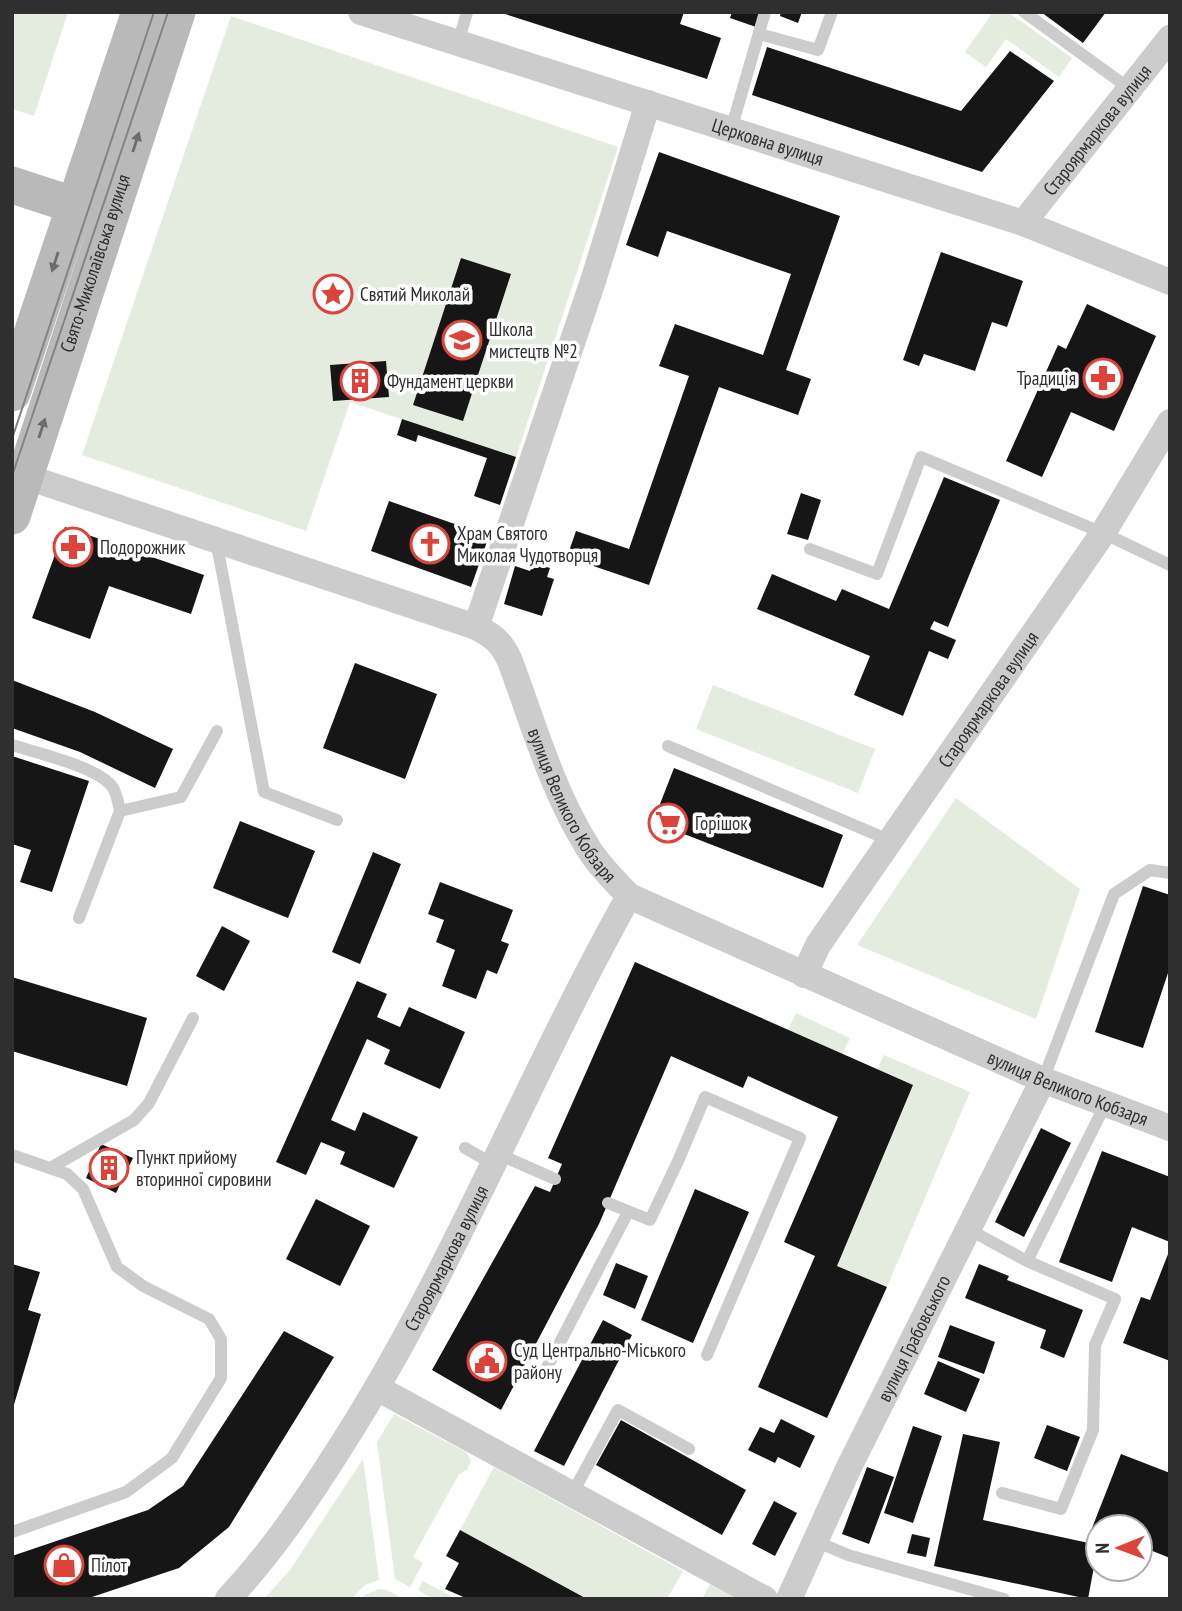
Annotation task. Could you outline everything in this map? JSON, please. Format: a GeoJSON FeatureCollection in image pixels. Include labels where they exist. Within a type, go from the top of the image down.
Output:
{"type":"FeatureCollection","features":[{"type":"Feature","properties":{"kind":"main road","name":"Свято-Миколаївська вулиця"},"geometry":{"type":"LineString","coordinates":[[12,393],[140,12]]}},
{"type":"Feature","properties":{"kind":"main road","name":"Свято-Миколаївська вулиця"},"geometry":{"type":"LineString","coordinates":[[12,516],[19,474],[111,218],[177,12]]}},
{"type":"Feature","properties":{"kind":"main road"},"geometry":{"type":"LineString","coordinates":[[12,185],[111,218]]}},
{"type":"Feature","properties":{"kind":"street","name":"Церковна вулиця"},"geometry":{"type":"LineString","coordinates":[[361,12],[1023,223],[1170,282]]}},
{"type":"Feature","properties":{"kind":"street","name":"Староярмаркова вулиця"},"geometry":{"type":"LineString","coordinates":[[1023,223],[1170,38]]}},
{"type":"Feature","properties":{"kind":"street"},"geometry":{"type":"LineString","coordinates":[[476,627],[598,265],[648,103]]}},
{"type":"Feature","properties":{"kind":"street","name":"Староярмаркова вулиця"},"geometry":{"type":"LineString","coordinates":[[804,975],[818,945],[1102,533],[1170,422]]}},
{"type":"Feature","properties":{"kind":"street","name":"вулиця Великого Кобзаря"},"geometry":{"type":"LineString","coordinates":[[19,474],[476,627],[496,638],[504,648],[564,802],[587,847],[629,896],[1043,1080],[1170,1128]]}},
{"type":"Feature","properties":{"kind":"street","name":"Староярмаркова вулиця"},"geometry":{"type":"LineString","coordinates":[[228,1599],[297,1515],[377,1388],[629,896]]}},
{"type":"Feature","properties":{"kind":"street","name":"вулиця Грабовського"},"geometry":{"type":"LineString","coordinates":[[789,1599],[849,1467],[1043,1080]]}},
{"type":"Feature","properties":{"kind":"street"},"geometry":{"type":"LineString","coordinates":[[377,1388],[765,1599]]}},
{"type":"Feature","properties":{"kind":"lane"},"geometry":{"type":"LineString","coordinates":[[458,43],[467,12]]}},
{"type":"Feature","properties":{"kind":"lane"},"geometry":{"type":"LineString","coordinates":[[731,130],[765,12]]}},
{"type":"Feature","properties":{"kind":"lane"},"geometry":{"type":"LineString","coordinates":[[759,34],[818,50],[832,12]]}},
{"type":"Feature","properties":{"kind":"lane"},"geometry":{"type":"LineString","coordinates":[[1024,12],[1130,89]]}},
{"type":"Feature","properties":{"kind":"lane"},"geometry":{"type":"LineString","coordinates":[[810,549],[877,574],[922,457],[1102,533],[1170,565]]}},
{"type":"Feature","properties":{"kind":"lane"},"geometry":{"type":"LineString","coordinates":[[216,540],[264,792],[337,820]]}},
{"type":"Feature","properties":{"kind":"lane"},"geometry":{"type":"LineString","coordinates":[[120,811],[181,797],[217,731]]}},
{"type":"Feature","properties":{"kind":"lane"},"geometry":{"type":"LineString","coordinates":[[12,745],[65,761],[99,776],[111,785],[117,796],[120,811],[79,918]]}},
{"type":"Feature","properties":{"kind":"lane"},"geometry":{"type":"LineString","coordinates":[[668,746],[889,840]]}},
{"type":"Feature","properties":{"kind":"lane"},"geometry":{"type":"LineString","coordinates":[[1043,1080],[1114,894],[1150,870],[1170,873]]}},
{"type":"Feature","properties":{"kind":"lane"},"geometry":{"type":"LineString","coordinates":[[52,1167],[134,1120],[149,1104],[193,1018]]}},
{"type":"Feature","properties":{"kind":"lane"},"geometry":{"type":"LineString","coordinates":[[608,1203],[650,1220],[705,1097],[800,1138],[708,1355]]}},
{"type":"Feature","properties":{"kind":"lane"},"geometry":{"type":"LineString","coordinates":[[1027,1261],[1105,1103]]}},
{"type":"Feature","properties":{"kind":"lane"},"geometry":{"type":"LineString","coordinates":[[465,1148],[555,1179]]}},
{"type":"Feature","properties":{"kind":"lane"},"geometry":{"type":"LineString","coordinates":[[12,1155],[67,1174],[83,1189],[117,1268],[143,1286],[209,1319],[220,1339],[221,1378],[172,1458],[126,1492],[12,1532]]}},
{"type":"Feature","properties":{"kind":"lane"},"geometry":{"type":"LineString","coordinates":[[543,1375],[628,1212]]}},
{"type":"Feature","properties":{"kind":"lane"},"geometry":{"type":"LineString","coordinates":[[968,1229],[1027,1261],[1115,1299],[1095,1345],[1093,1430],[1061,1509],[1002,1493]]}},
{"type":"Feature","properties":{"kind":"lane"},"geometry":{"type":"LineString","coordinates":[[572,1494],[618,1410],[689,1449]]}},
{"type":"Feature","properties":{"kind":"lane"},"geometry":{"type":"LineString","coordinates":[[815,1541],[848,1555],[1004,1599]]}},
{"type":"Feature","properties":{"kind":"shaded area"},"geometry":{"type":"Polygon","coordinates":[[[12,12],[68,12],[34,116],[12,109],[12,12]]]}},
{"type":"Feature","properties":{"kind":"shaded area"},"geometry":{"type":"Polygon","coordinates":[[[993,12],[1008,12],[1072,58],[1059,77],[1006,39],[986,67],[965,52],[993,12]]]}},
{"type":"Feature","properties":{"kind":"shaded area"},"geometry":{"type":"Polygon","coordinates":[[[231,16],[618,147],[516,457],[350,402],[306,531],[82,455],[231,16]]]}},
{"type":"Feature","properties":{"kind":"shaded area"},"geometry":{"type":"Polygon","coordinates":[[[713,685],[875,749],[858,793],[696,729],[713,685]]]}},
{"type":"Feature","properties":{"kind":"shaded area"},"geometry":{"type":"Polygon","coordinates":[[[956,798],[1080,889],[1036,1019],[857,945],[956,798]]]}},
{"type":"Feature","properties":{"kind":"shaded area"},"geometry":{"type":"Polygon","coordinates":[[[796,1013],[850,1038],[842,1055],[788,1030],[796,1013]]]}},
{"type":"Feature","properties":{"kind":"shaded area"},"geometry":{"type":"Polygon","coordinates":[[[884,1055],[970,1092],[887,1287],[837,1266],[913,1086],[877,1070],[884,1055]]]}},
{"type":"Feature","properties":{"kind":"shaded area"},"geometry":{"type":"Polygon","coordinates":[[[394,1414],[466,1452],[471,1461],[467,1470],[459,1474],[413,1557],[423,1563],[410,1587],[395,1579],[377,1442],[394,1414]]]}},
{"type":"Feature","properties":{"kind":"shaded area"},"geometry":{"type":"Polygon","coordinates":[[[363,1459],[379,1580],[365,1585],[351,1599],[264,1599],[290,1570],[363,1459]]]}},
{"type":"Feature","properties":{"kind":"shaded area"},"geometry":{"type":"Polygon","coordinates":[[[494,1467],[683,1571],[667,1599],[587,1599],[460,1530],[494,1467]]]}},
{"type":"Feature","properties":{"kind":"shaded area"},"geometry":{"type":"Polygon","coordinates":[[[423,1581],[456,1599],[433,1599],[418,1590],[423,1581]]]}},
{"type":"Feature","properties":{"kind":"shaded area"},"geometry":{"type":"Polygon","coordinates":[[[710,1584],[738,1599],[702,1599],[710,1584]]]}},
{"type":"Feature","properties":{"kind":"shaded area"},"geometry":{"type":"Polygon","coordinates":[[[380,1589],[387,1590],[404,1599],[360,1599],[380,1589]]]}},
{"type":"Feature","properties":{"kind":"building"},"geometry":{"type":"Polygon","coordinates":[[[684,12],[680,24],[721,38],[707,79],[502,13],[684,12]]]}},
{"type":"Feature","properties":{"kind":"building"},"geometry":{"type":"Polygon","coordinates":[[[732,12],[761,12],[756,27],[730,18],[732,12]]]}},
{"type":"Feature","properties":{"kind":"building"},"geometry":{"type":"Polygon","coordinates":[[[781,12],[802,12],[798,23],[780,16],[781,12]]]}},
{"type":"Feature","properties":{"kind":"building"},"geometry":{"type":"Polygon","coordinates":[[[1041,12],[1106,12],[1083,43],[1041,12]]]}},
{"type":"Feature","properties":{"kind":"building"},"geometry":{"type":"Polygon","coordinates":[[[767,47],[961,111],[1010,51],[1054,81],[982,172],[752,95],[767,47]]]}},
{"type":"Feature","properties":{"kind":"building"},"geometry":{"type":"Polygon","coordinates":[[[659,152],[840,216],[786,370],[811,379],[798,415],[719,387],[649,585],[567,557],[576,531],[629,549],[689,376],[659,366],[675,324],[763,355],[791,274],[667,231],[658,257],[626,245],[659,152]]]}},
{"type":"Feature","properties":{"kind":"building"},"geometry":{"type":"Polygon","coordinates":[[[941,252],[1023,281],[1007,327],[992,322],[975,371],[924,354],[919,366],[903,360],[941,252]]]}},
{"type":"Feature","properties":{"kind":"building","name":"Школа мистецтв №2"},"geometry":{"type":"Polygon","coordinates":[[[461,258],[511,274],[463,421],[413,405],[461,258]]]}},
{"type":"Feature","properties":{"kind":"building"},"geometry":{"type":"Polygon","coordinates":[[[1087,304],[1156,336],[1114,431],[1071,412],[1042,477],[1006,461],[1058,345],[1066,349],[1087,304]]]}},
{"type":"Feature","properties":{"kind":"building","name":"Фундамент церкви"},"geometry":{"type":"Polygon","coordinates":[[[386,361],[389,397],[333,401],[330,365],[386,361]]]}},
{"type":"Feature","properties":{"kind":"building"},"geometry":{"type":"Polygon","coordinates":[[[402,419],[516,457],[500,505],[474,496],[487,458],[418,435],[416,442],[397,435],[402,419]]]}},
{"type":"Feature","properties":{"kind":"building"},"geometry":{"type":"Polygon","coordinates":[[[944,477],[1000,500],[948,627],[934,621],[930,629],[956,640],[948,659],[929,651],[903,716],[854,695],[870,656],[757,609],[772,574],[836,601],[842,589],[889,609],[944,477]]]}},
{"type":"Feature","properties":{"kind":"building"},"geometry":{"type":"Polygon","coordinates":[[[801,493],[821,500],[808,540],[787,534],[801,493]]]}},
{"type":"Feature","properties":{"kind":"building","name":"Храм Святого Миколая Чудотворця"},"geometry":{"type":"Polygon","coordinates":[[[389,501],[489,536],[471,587],[371,551],[389,501]]]}},
{"type":"Feature","properties":{"kind":"building"},"geometry":{"type":"Polygon","coordinates":[[[65,527],[204,575],[191,614],[109,586],[90,639],[32,618],[65,527]]]}},
{"type":"Feature","properties":{"kind":"building"},"geometry":{"type":"Polygon","coordinates":[[[533,563],[550,568],[547,577],[554,579],[542,616],[504,604],[515,566],[530,571],[533,563]]]}},
{"type":"Feature","properties":{"kind":"building"},"geometry":{"type":"Polygon","coordinates":[[[355,663],[437,694],[405,779],[323,748],[355,663]]]}},
{"type":"Feature","properties":{"kind":"building"},"geometry":{"type":"Polygon","coordinates":[[[12,680],[95,712],[173,749],[155,788],[80,752],[12,728],[12,680]]]}},
{"type":"Feature","properties":{"kind":"building"},"geometry":{"type":"Polygon","coordinates":[[[12,756],[89,781],[52,892],[20,882],[31,850],[12,844],[12,756]]]}},
{"type":"Feature","properties":{"kind":"building"},"geometry":{"type":"Polygon","coordinates":[[[674,768],[843,835],[823,888],[653,822],[674,768]]]}},
{"type":"Feature","properties":{"kind":"building"},"geometry":{"type":"Polygon","coordinates":[[[240,821],[315,851],[288,918],[213,888],[240,821]]]}},
{"type":"Feature","properties":{"kind":"building"},"geometry":{"type":"Polygon","coordinates":[[[373,852],[401,864],[360,964],[332,952],[373,852]]]}},
{"type":"Feature","properties":{"kind":"building"},"geometry":{"type":"Polygon","coordinates":[[[440,882],[513,910],[501,941],[509,944],[497,974],[487,970],[476,999],[442,986],[455,950],[436,942],[444,920],[428,914],[440,882]]]}},
{"type":"Feature","properties":{"kind":"building"},"geometry":{"type":"Polygon","coordinates":[[[1143,886],[1170,895],[1170,967],[1143,1048],[1095,1032],[1143,886]]]}},
{"type":"Feature","properties":{"kind":"building"},"geometry":{"type":"Polygon","coordinates":[[[222,926],[250,941],[224,991],[196,976],[222,926]]]}},
{"type":"Feature","properties":{"kind":"building"},"geometry":{"type":"Polygon","coordinates":[[[635,962],[913,1085],[837,1266],[887,1287],[827,1418],[758,1387],[815,1256],[784,1242],[838,1117],[748,1076],[743,1088],[671,1056],[599,1224],[501,1410],[432,1370],[535,1186],[550,1192],[562,1164],[548,1158],[635,962]]]}},
{"type":"Feature","properties":{"kind":"building"},"geometry":{"type":"Polygon","coordinates":[[[12,977],[147,1018],[127,1086],[12,1051],[12,977]]]}},
{"type":"Feature","properties":{"kind":"building"},"geometry":{"type":"Polygon","coordinates":[[[357,981],[387,994],[377,1017],[400,1027],[409,1007],[465,1032],[440,1089],[384,1064],[390,1050],[367,1039],[331,1120],[355,1131],[363,1112],[418,1137],[394,1188],[340,1164],[345,1152],[321,1142],[306,1175],[276,1162],[357,981]]]}},
{"type":"Feature","properties":{"kind":"building"},"geometry":{"type":"Polygon","coordinates":[[[1041,1128],[1071,1143],[1024,1237],[995,1222],[1041,1128]]]}},
{"type":"Feature","properties":{"kind":"building","name":"Пункт прийому вторинної сировини"},"geometry":{"type":"Polygon","coordinates":[[[101,1144],[133,1158],[116,1193],[86,1178],[101,1144]]]}},
{"type":"Feature","properties":{"kind":"building"},"geometry":{"type":"Polygon","coordinates":[[[1102,1151],[1170,1177],[1170,1242],[1132,1227],[1112,1282],[1059,1262],[1102,1151]]]}},
{"type":"Feature","properties":{"kind":"building"},"geometry":{"type":"Polygon","coordinates":[[[695,1189],[749,1212],[693,1343],[641,1320],[695,1189]]]}},
{"type":"Feature","properties":{"kind":"building"},"geometry":{"type":"Polygon","coordinates":[[[316,1199],[370,1226],[340,1286],[286,1259],[316,1199]]]}},
{"type":"Feature","properties":{"kind":"building"},"geometry":{"type":"Polygon","coordinates":[[[1170,1249],[1170,1361],[1123,1343],[1141,1297],[1150,1300],[1170,1249]]]}},
{"type":"Feature","properties":{"kind":"building"},"geometry":{"type":"Polygon","coordinates":[[[616,1263],[648,1276],[635,1309],[603,1295],[616,1263]]]}},
{"type":"Feature","properties":{"kind":"building"},"geometry":{"type":"Polygon","coordinates":[[[12,1264],[40,1272],[28,1310],[41,1314],[13,1408],[12,1264]]]}},
{"type":"Feature","properties":{"kind":"building"},"geometry":{"type":"Polygon","coordinates":[[[979,1264],[1009,1276],[1007,1280],[1083,1310],[1064,1358],[1040,1348],[1046,1330],[965,1298],[979,1264]]]}},
{"type":"Feature","properties":{"kind":"building"},"geometry":{"type":"Polygon","coordinates":[[[603,1320],[632,1335],[564,1466],[534,1451],[603,1320]]]}},
{"type":"Feature","properties":{"kind":"building"},"geometry":{"type":"Polygon","coordinates":[[[950,1325],[995,1342],[984,1374],[938,1357],[950,1325]]]}},
{"type":"Feature","properties":{"kind":"building"},"geometry":{"type":"Polygon","coordinates":[[[284,1331],[334,1357],[229,1527],[179,1568],[86,1599],[12,1599],[12,1556],[148,1510],[183,1486],[284,1331]]]}},
{"type":"Feature","properties":{"kind":"building"},"geometry":{"type":"Polygon","coordinates":[[[938,1361],[980,1379],[966,1412],[924,1394],[938,1361]]]}},
{"type":"Feature","properties":{"kind":"building"},"geometry":{"type":"Polygon","coordinates":[[[781,1419],[815,1436],[800,1468],[778,1457],[775,1463],[748,1450],[760,1427],[774,1433],[781,1419]]]}},
{"type":"Feature","properties":{"kind":"building"},"geometry":{"type":"Polygon","coordinates":[[[621,1420],[746,1490],[722,1535],[596,1465],[621,1420]]]}},
{"type":"Feature","properties":{"kind":"building"},"geometry":{"type":"Polygon","coordinates":[[[1047,1425],[1080,1437],[1067,1471],[1034,1458],[1047,1425]]]}},
{"type":"Feature","properties":{"kind":"building"},"geometry":{"type":"Polygon","coordinates":[[[913,1426],[942,1436],[913,1523],[884,1513],[913,1426]]]}},
{"type":"Feature","properties":{"kind":"building"},"geometry":{"type":"Polygon","coordinates":[[[963,1434],[1000,1442],[983,1520],[1084,1542],[1084,1583],[1091,1583],[1088,1599],[934,1566],[963,1434]]]}},
{"type":"Feature","properties":{"kind":"building"},"geometry":{"type":"Polygon","coordinates":[[[1121,1454],[1170,1473],[1170,1558],[1154,1552],[1154,1513],[1098,1513],[1121,1454]]]}},
{"type":"Feature","properties":{"kind":"building"},"geometry":{"type":"Polygon","coordinates":[[[867,1467],[894,1477],[869,1544],[842,1534],[867,1467]]]}},
{"type":"Feature","properties":{"kind":"building"},"geometry":{"type":"Polygon","coordinates":[[[774,1501],[797,1513],[775,1556],[752,1544],[774,1501]]]}},
{"type":"Feature","properties":{"kind":"building"},"geometry":{"type":"Polygon","coordinates":[[[460,1530],[587,1599],[468,1599],[445,1589],[459,1563],[446,1556],[460,1530]]]}},
{"type":"Feature","properties":{"kind":"building"},"geometry":{"type":"Polygon","coordinates":[[[912,1534],[930,1538],[926,1557],[907,1553],[912,1534]]]}},
{"type":"Feature","properties":{"kind":"tram line"},"geometry":{"type":"LineString","coordinates":[[12,439],[154,12]]}},
{"type":"Feature","properties":{"kind":"tram line"},"geometry":{"type":"LineString","coordinates":[[12,476],[168,12]]}},
{"type":"Feature","properties":{"kind":"place","name":"Святий Миколай"},"geometry":{"type":"Point","coordinates":[333,294]}},
{"type":"Feature","properties":{"kind":"place","name":"Школа мистецтв №2"},"geometry":{"type":"Point","coordinates":[462,340]}},
{"type":"Feature","properties":{"kind":"place","name":"Традиція"},"geometry":{"type":"Point","coordinates":[1103,378]}},
{"type":"Feature","properties":{"kind":"place","name":"Фундамент церкви"},"geometry":{"type":"Point","coordinates":[360,381]}},
{"type":"Feature","properties":{"kind":"place","name":"Храм Святого Миколая Чудотворця"},"geometry":{"type":"Point","coordinates":[430,544]}},
{"type":"Feature","properties":{"kind":"place","name":"Подорожник"},"geometry":{"type":"Point","coordinates":[73,547]}},
{"type":"Feature","properties":{"kind":"place","name":"Горішок"},"geometry":{"type":"Point","coordinates":[668,823]}},
{"type":"Feature","properties":{"kind":"place","name":"Пункт прийому вторинної сировини"},"geometry":{"type":"Point","coordinates":[109,1168]}},
{"type":"Feature","properties":{"kind":"place","name":"Суд Центрально-Міського району"},"geometry":{"type":"Point","coordinates":[487,1361]}},
{"type":"Feature","properties":{"kind":"place","name":"Пілот"},"geometry":{"type":"Point","coordinates":[64,1565]}}]}
